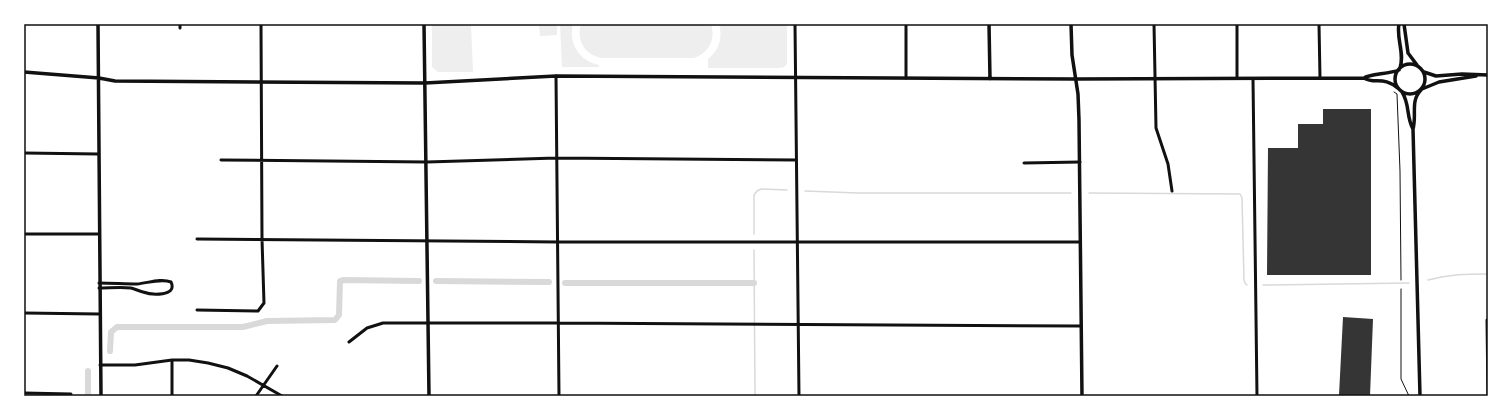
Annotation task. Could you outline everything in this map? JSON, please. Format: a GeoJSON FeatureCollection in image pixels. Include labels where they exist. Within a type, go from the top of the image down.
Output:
{"type":"FeatureCollection","features":[{"type":"Feature","properties":{"kind":"street"},"geometry":{"type":"LineString","coordinates":[[98,24],[100,396]]}},
{"type":"Feature","properties":{"kind":"street"},"geometry":{"type":"LineString","coordinates":[[197,310],[258,311],[264,303],[261,161],[261,24]]}},
{"type":"Feature","properties":{"kind":"street"},"geometry":{"type":"LineString","coordinates":[[424,24],[429,396]]}},
{"type":"Feature","properties":{"kind":"street"},"geometry":{"type":"LineString","coordinates":[[795,24],[797,325],[799,396]]}},
{"type":"Feature","properties":{"kind":"street"},"geometry":{"type":"LineString","coordinates":[[906,24],[906,78]]}},
{"type":"Feature","properties":{"kind":"street"},"geometry":{"type":"LineString","coordinates":[[989,24],[990,79]]}},
{"type":"Feature","properties":{"kind":"street"},"geometry":{"type":"LineString","coordinates":[[1071,24],[1072,55],[1078,94],[1082,396]]}},
{"type":"Feature","properties":{"kind":"street"},"geometry":{"type":"LineString","coordinates":[[1154,24],[1156,128],[1168,164],[1172,191]]}},
{"type":"Feature","properties":{"kind":"street"},"geometry":{"type":"LineString","coordinates":[[1237,24],[1238,78]]}},
{"type":"Feature","properties":{"kind":"street"},"geometry":{"type":"LineString","coordinates":[[1319,24],[1320,78]]}},
{"type":"Feature","properties":{"kind":"street"},"geometry":{"type":"LineString","coordinates":[[1399,24],[1399,37],[1403,56],[1400,70],[1396,79],[1400,90],[1407,101],[1409,122],[1413,129]]}},
{"type":"Feature","properties":{"kind":"street"},"geometry":{"type":"LineString","coordinates":[[1404,24],[1408,53],[1413,61],[1426,74],[1433,76],[1462,74],[1488,75]]}},
{"type":"Feature","properties":{"kind":"street"},"geometry":{"type":"LineString","coordinates":[[1364,78],[1367,75],[1384,74],[1400,70],[1410,65],[1419,67]]}},
{"type":"Feature","properties":{"kind":"street"},"geometry":{"type":"LineString","coordinates":[[1420,396],[1413,129],[1416,121],[1415,100],[1422,89],[1425,80],[1422,70]]}},
{"type":"Feature","properties":{"kind":"street"},"geometry":{"type":"LineString","coordinates":[[24,72],[99,78],[115,81],[425,83],[556,76],[990,79],[1364,78],[1368,80],[1389,82],[1400,90],[1411,94],[1438,82],[1477,75]]}},
{"type":"Feature","properties":{"kind":"street"},"geometry":{"type":"LineString","coordinates":[[556,76],[559,396]]}},
{"type":"Feature","properties":{"kind":"street"},"geometry":{"type":"LineString","coordinates":[[1253,79],[1256,396]]}},
{"type":"Feature","properties":{"kind":"street"},"geometry":{"type":"LineString","coordinates":[[24,153],[98,154]]}},
{"type":"Feature","properties":{"kind":"street"},"geometry":{"type":"LineString","coordinates":[[221,160],[427,162],[556,158],[796,160]]}},
{"type":"Feature","properties":{"kind":"street"},"geometry":{"type":"LineString","coordinates":[[1024,163],[1080,162]]}},
{"type":"Feature","properties":{"kind":"street"},"geometry":{"type":"LineString","coordinates":[[24,234],[99,234]]}},
{"type":"Feature","properties":{"kind":"street"},"geometry":{"type":"LineString","coordinates":[[197,239],[558,242],[1080,242]]}},
{"type":"Feature","properties":{"kind":"street"},"geometry":{"type":"LineString","coordinates":[[99,283],[138,284],[168,281],[171,282],[173,287],[168,293],[156,294],[145,293],[131,288],[99,288]]}},
{"type":"Feature","properties":{"kind":"street"},"geometry":{"type":"LineString","coordinates":[[24,313],[99,314]]}},
{"type":"Feature","properties":{"kind":"street"},"geometry":{"type":"LineString","coordinates":[[1487,320],[1488,396]]}},
{"type":"Feature","properties":{"kind":"street"},"geometry":{"type":"LineString","coordinates":[[349,342],[368,328],[383,323],[1081,326]]}},
{"type":"Feature","properties":{"kind":"street"},"geometry":{"type":"LineString","coordinates":[[100,365],[134,365],[172,360],[190,360],[221,367],[247,376],[282,396]]}},
{"type":"Feature","properties":{"kind":"street"},"geometry":{"type":"LineString","coordinates":[[172,360],[172,396]]}},
{"type":"Feature","properties":{"kind":"street"},"geometry":{"type":"LineString","coordinates":[[256,396],[276,366]]}},
{"type":"Feature","properties":{"kind":"street"},"geometry":{"type":"LineString","coordinates":[[24,393],[71,394]]}},
{"type":"Feature","properties":{"kind":"path"},"geometry":{"type":"LineString","coordinates":[[1397,94],[1400,171],[1401,280]]}},
{"type":"Feature","properties":{"kind":"path"},"geometry":{"type":"LineString","coordinates":[[1401,289],[1402,379],[1409,396]]}},
{"type":"Feature","properties":{"kind":"shaded area"},"geometry":{"type":"Polygon","coordinates":[[[432,24],[471,24],[473,72],[438,72],[432,67],[432,24]]]}},
{"type":"Feature","properties":{"kind":"shaded area"},"geometry":{"type":"Polygon","coordinates":[[[539,24],[557,24],[557,35],[540,36],[539,24]]]}},
{"type":"Feature","properties":{"kind":"shaded area"},"geometry":{"type":"Polygon","coordinates":[[[560,24],[573,24],[572,38],[577,50],[586,60],[599,65],[599,67],[562,67],[560,24]]]}},
{"type":"Feature","properties":{"kind":"shaded area"},"geometry":{"type":"Polygon","coordinates":[[[581,24],[711,24],[713,35],[710,45],[704,53],[694,58],[601,58],[590,53],[583,46],[580,36],[581,24]]]}},
{"type":"Feature","properties":{"kind":"shaded area"},"geometry":{"type":"Polygon","coordinates":[[[719,24],[787,24],[787,64],[784,67],[779,68],[708,68],[708,59],[715,52],[720,39],[721,34],[719,24]]]}},
{"type":"Feature","properties":{"kind":"building"},"geometry":{"type":"Polygon","coordinates":[[[1323,109],[1371,109],[1371,275],[1267,275],[1268,148],[1298,148],[1298,124],[1323,124],[1323,109]]]}},
{"type":"Feature","properties":{"kind":"building"},"geometry":{"type":"Polygon","coordinates":[[[1343,317],[1373,319],[1370,396],[1339,395],[1343,317]]]}},
{"type":"Feature","properties":{"kind":"waterway"},"geometry":{"type":"LineString","coordinates":[[754,234],[754,195],[761,189],[787,190]]}},
{"type":"Feature","properties":{"kind":"waterway"},"geometry":{"type":"LineString","coordinates":[[805,191],[858,193],[1071,193]]}},
{"type":"Feature","properties":{"kind":"waterway"},"geometry":{"type":"LineString","coordinates":[[1089,193],[1240,194],[1242,198],[1244,280],[1247,285]]}},
{"type":"Feature","properties":{"kind":"waterway"},"geometry":{"type":"LineString","coordinates":[[754,250],[755,396]]}},
{"type":"Feature","properties":{"kind":"waterway"},"geometry":{"type":"LineString","coordinates":[[1428,280],[1451,275],[1488,274]]}},
{"type":"Feature","properties":{"kind":"waterway"},"geometry":{"type":"LineString","coordinates":[[110,351],[111,332],[117,327],[243,327],[267,321],[335,320],[339,315],[340,281],[419,281]]}},
{"type":"Feature","properties":{"kind":"waterway"},"geometry":{"type":"LineString","coordinates":[[436,281],[549,282]]}},
{"type":"Feature","properties":{"kind":"waterway"},"geometry":{"type":"LineString","coordinates":[[565,283],[754,283]]}},
{"type":"Feature","properties":{"kind":"waterway"},"geometry":{"type":"LineString","coordinates":[[1263,285],[1409,283]]}},
{"type":"Feature","properties":{"kind":"waterway"},"geometry":{"type":"LineString","coordinates":[[88,371],[88,396]]}}]}
